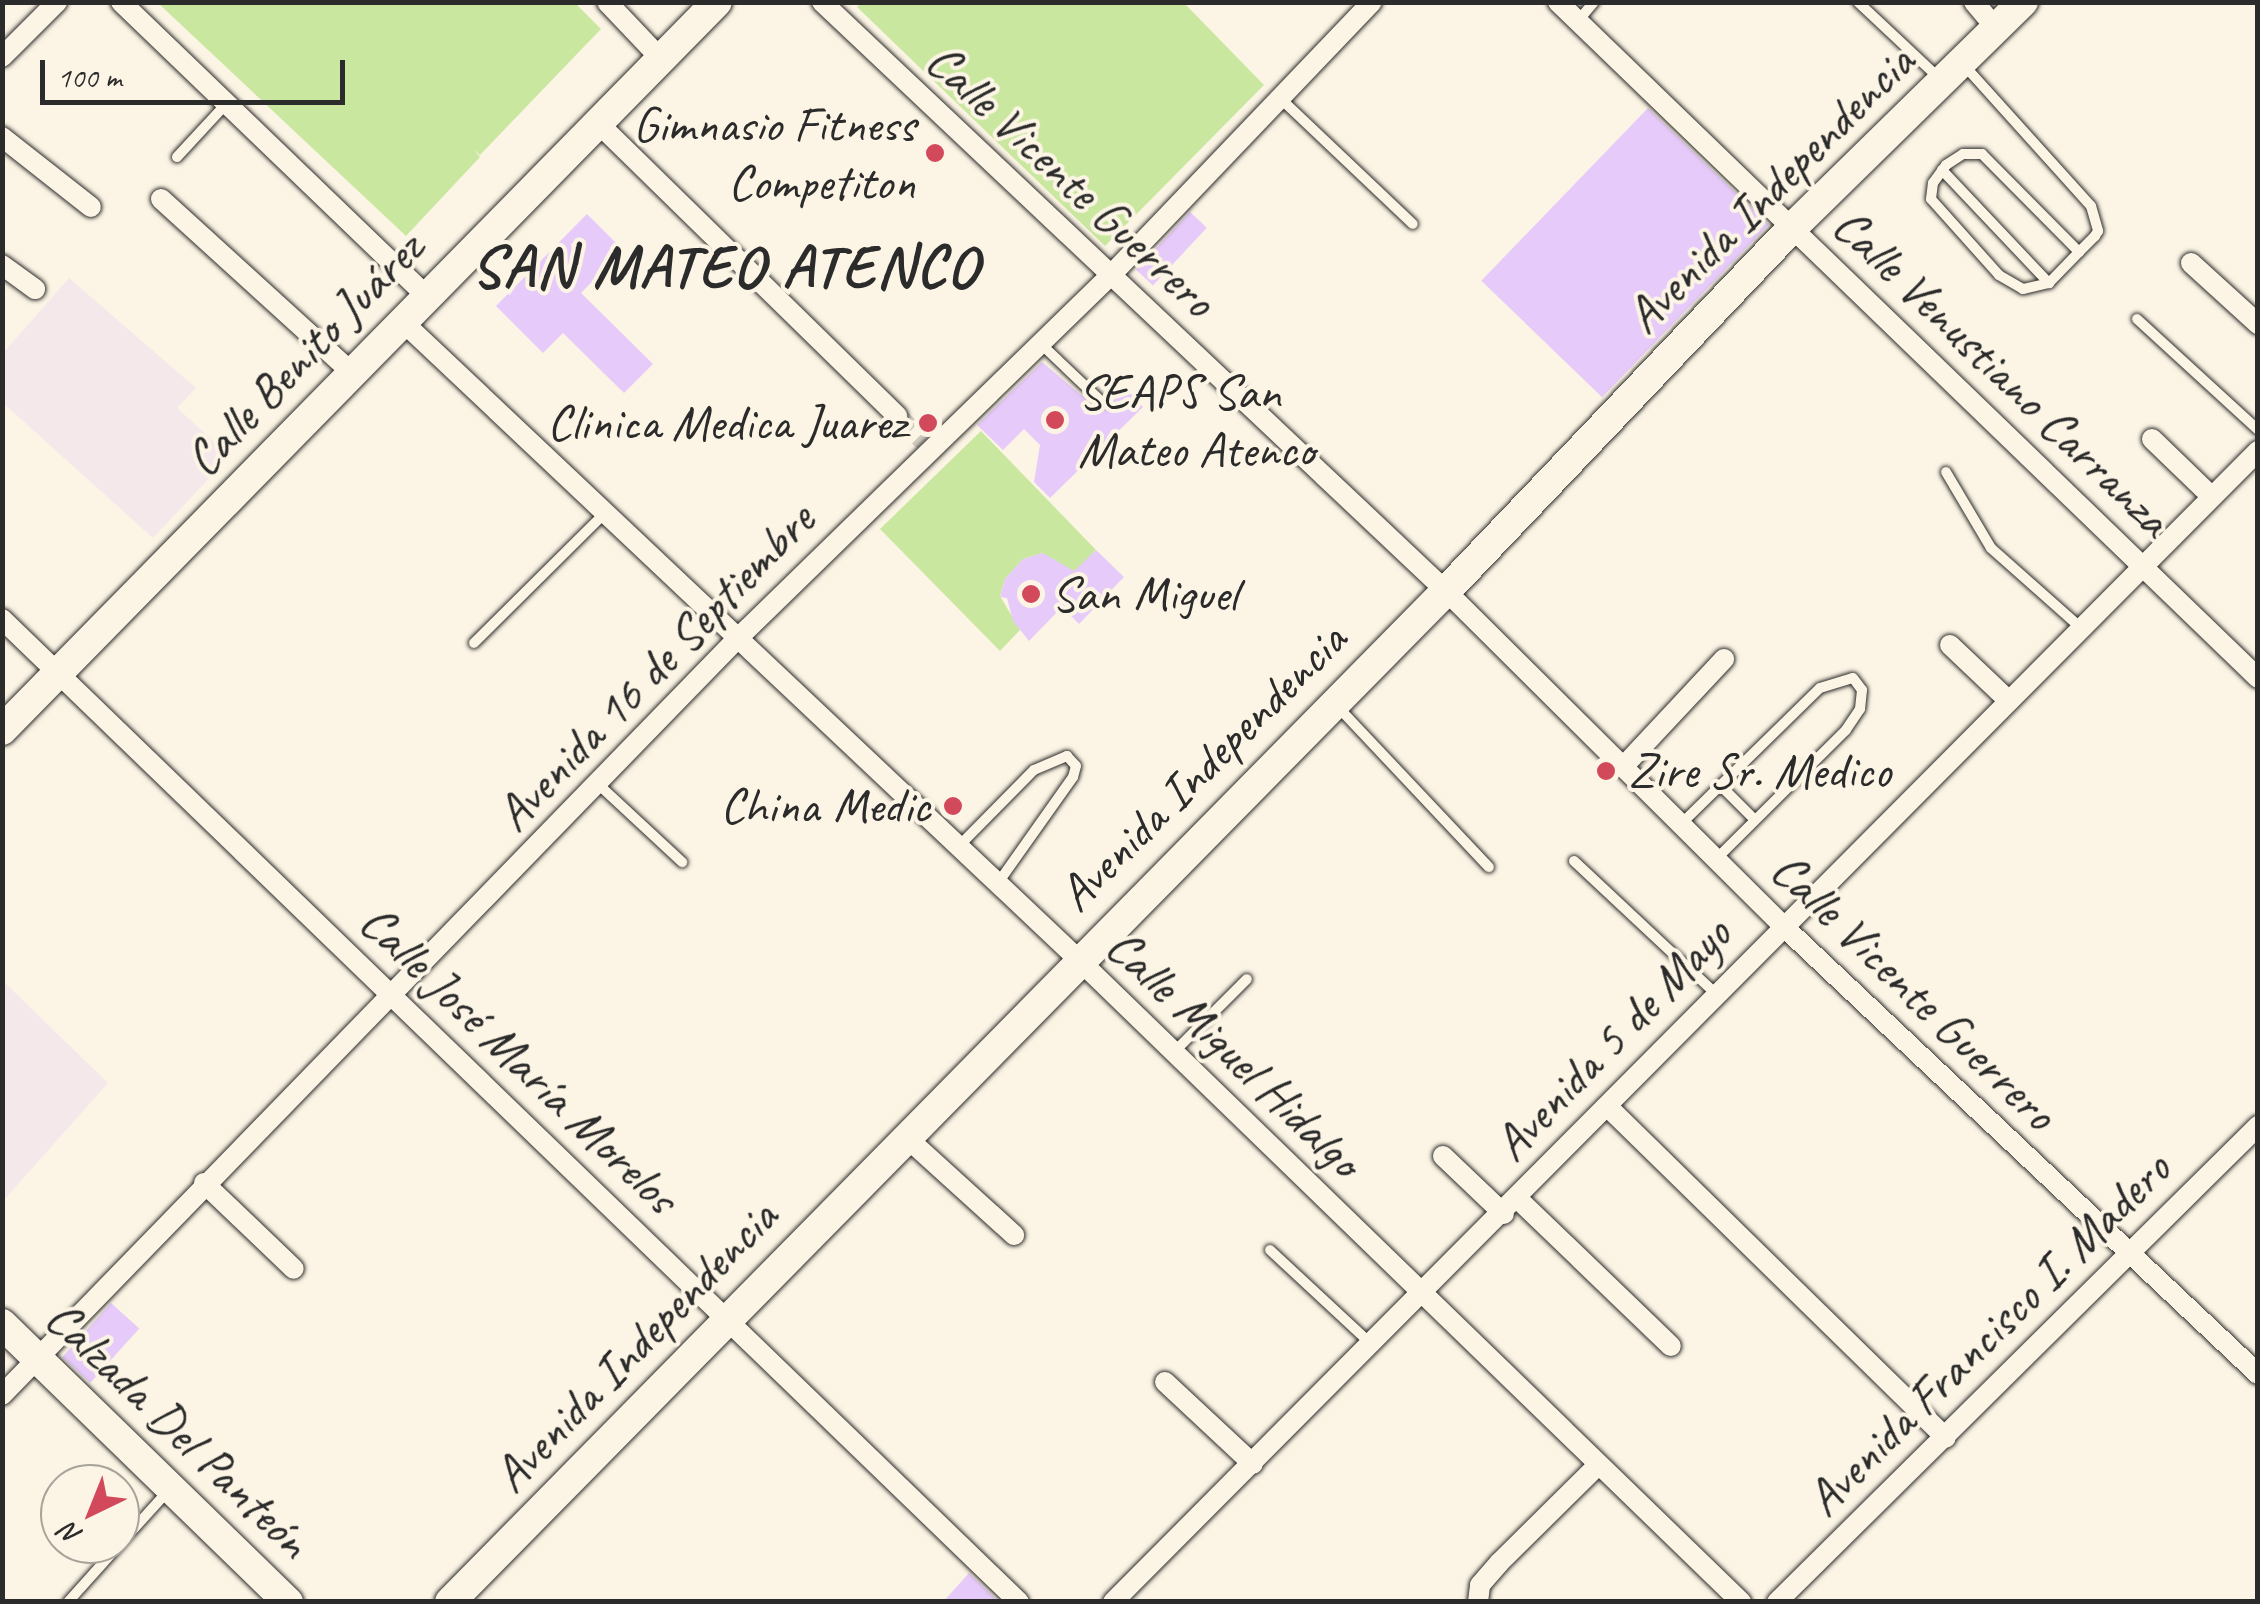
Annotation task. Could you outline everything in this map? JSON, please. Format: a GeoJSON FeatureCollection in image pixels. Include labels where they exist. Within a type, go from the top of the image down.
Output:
{"type":"FeatureCollection","features":[{"type":"Feature","properties":{"kind":"main road","name":"Calle Benito Juárez"},"geometry":{"type":"LineString","coordinates":[[2,730],[717,2]]}},
{"type":"Feature","properties":{"kind":"main road","name":"Avenida Independencia"},"geometry":{"type":"LineString","coordinates":[[450,1602],[1078,959],[1446,591],[1792,229],[2023,2]]}},
{"type":"Feature","properties":{"kind":"main road","name":"Calzada Del Panteón"},"geometry":{"type":"LineString","coordinates":[[2,1324],[288,1602]]}},
{"type":"Feature","properties":{"kind":"street"},"geometry":{"type":"LineString","coordinates":[[121,2],[428,296]]}},
{"type":"Feature","properties":{"kind":"street"},"geometry":{"type":"LineString","coordinates":[[607,2],[661,59]]}},
{"type":"Feature","properties":{"kind":"street","name":"Calle Vicente Guerrero"},"geometry":{"type":"LineString","coordinates":[[822,2],[1446,591],[1782,924],[2258,1374]]}},
{"type":"Feature","properties":{"kind":"street","name":"Avenida 16 de Septiembre"},"geometry":{"type":"LineString","coordinates":[[2,1395],[204,1183],[396,994],[928,444],[1112,274],[1372,2]]}},
{"type":"Feature","properties":{"kind":"street","name":"Calle Venustiano Carranza"},"geometry":{"type":"LineString","coordinates":[[1558,2],[2258,678]]}},
{"type":"Feature","properties":{"kind":"street"},"geometry":{"type":"LineString","coordinates":[[1974,2],[1997,29]]}},
{"type":"Feature","properties":{"kind":"street"},"geometry":{"type":"LineString","coordinates":[[2,57],[52,4]]}},
{"type":"Feature","properties":{"kind":"street"},"geometry":{"type":"LineString","coordinates":[[598,123],[897,416]]}},
{"type":"Feature","properties":{"kind":"street"},"geometry":{"type":"LineString","coordinates":[[2,137],[91,206]]}},
{"type":"Feature","properties":{"kind":"street"},"geometry":{"type":"LineString","coordinates":[[161,199],[352,373]]}},
{"type":"Feature","properties":{"kind":"street"},"geometry":{"type":"LineString","coordinates":[[2191,263],[2258,324]]}},
{"type":"Feature","properties":{"kind":"street"},"geometry":{"type":"LineString","coordinates":[[2,265],[35,289]]}},
{"type":"Feature","properties":{"kind":"street","name":"Calle Miguel Hidalgo"},"geometry":{"type":"LineString","coordinates":[[403,322],[603,515],[1078,959],[1596,1467],[1741,1602]]}},
{"type":"Feature","properties":{"kind":"street"},"geometry":{"type":"LineString","coordinates":[[2152,439],[2212,497]]}},
{"type":"Feature","properties":{"kind":"street","name":"Avenida 5 de Mayo"},"geometry":{"type":"LineString","coordinates":[[1113,1602],[1253,1464],[1418,1292],[1511,1207],[1782,924],[2258,451]]}},
{"type":"Feature","properties":{"kind":"street","name":"Calle José María Morelos"},"geometry":{"type":"LineString","coordinates":[[2,619],[396,994],[1020,1602]]}},
{"type":"Feature","properties":{"kind":"street"},"geometry":{"type":"LineString","coordinates":[[1950,645],[2009,701]]}},
{"type":"Feature","properties":{"kind":"street"},"geometry":{"type":"LineString","coordinates":[[1623,767],[1724,659]]}},
{"type":"Feature","properties":{"kind":"street"},"geometry":{"type":"LineString","coordinates":[[1607,1106],[1946,1438]]}},
{"type":"Feature","properties":{"kind":"street","name":"Avenida Francisco I. Madero"},"geometry":{"type":"LineString","coordinates":[[1778,1602],[2258,1126]]}},
{"type":"Feature","properties":{"kind":"street"},"geometry":{"type":"LineString","coordinates":[[906,1137],[1014,1235]]}},
{"type":"Feature","properties":{"kind":"street"},"geometry":{"type":"LineString","coordinates":[[1443,1156],[1511,1207],[1671,1346]]}},
{"type":"Feature","properties":{"kind":"street"},"geometry":{"type":"LineString","coordinates":[[204,1183],[294,1269]]}},
{"type":"Feature","properties":{"kind":"street"},"geometry":{"type":"LineString","coordinates":[[1165,1382],[1253,1464]]}},
{"type":"Feature","properties":{"kind":"street"},"geometry":{"type":"LineString","coordinates":[[1478,1602],[1480,1586],[1499,1563],[1596,1467]]}},
{"type":"Feature","properties":{"kind":"lane"},"geometry":{"type":"LineString","coordinates":[[1577,22],[1594,2]]}},
{"type":"Feature","properties":{"kind":"lane"},"geometry":{"type":"LineString","coordinates":[[1858,2],[1953,72],[2091,206],[2098,230],[2079,252],[2048,282],[2023,290],[1988,264],[1931,199],[1942,170],[1963,154],[1982,154],[2079,252]]}},
{"type":"Feature","properties":{"kind":"lane"},"geometry":{"type":"LineString","coordinates":[[1280,98],[1413,224]]}},
{"type":"Feature","properties":{"kind":"lane"},"geometry":{"type":"LineString","coordinates":[[178,156],[226,104]]}},
{"type":"Feature","properties":{"kind":"lane"},"geometry":{"type":"LineString","coordinates":[[1942,170],[2048,282]]}},
{"type":"Feature","properties":{"kind":"lane"},"geometry":{"type":"LineString","coordinates":[[2137,318],[2258,430]]}},
{"type":"Feature","properties":{"kind":"lane"},"geometry":{"type":"LineString","coordinates":[[1040,343],[1102,402]]}},
{"type":"Feature","properties":{"kind":"lane"},"geometry":{"type":"LineString","coordinates":[[1946,472],[1990,548],[2082,628]]}},
{"type":"Feature","properties":{"kind":"lane"},"geometry":{"type":"LineString","coordinates":[[474,643],[603,515]]}},
{"type":"Feature","properties":{"kind":"lane"},"geometry":{"type":"LineString","coordinates":[[1681,824],[1820,688],[1853,678],[1862,690],[1860,709],[1846,730],[1716,859]]}},
{"type":"Feature","properties":{"kind":"lane"},"geometry":{"type":"LineString","coordinates":[[1334,702],[1490,867]]}},
{"type":"Feature","properties":{"kind":"lane"},"geometry":{"type":"LineString","coordinates":[[958,846],[1034,770],[1067,756],[1076,766],[1073,778],[998,884]]}},
{"type":"Feature","properties":{"kind":"lane"},"geometry":{"type":"LineString","coordinates":[[598,784],[682,862]]}},
{"type":"Feature","properties":{"kind":"lane"},"geometry":{"type":"LineString","coordinates":[[1721,786],[1754,819]]}},
{"type":"Feature","properties":{"kind":"lane"},"geometry":{"type":"LineString","coordinates":[[1574,861],[1716,993]]}},
{"type":"Feature","properties":{"kind":"lane"},"geometry":{"type":"LineString","coordinates":[[1173,1052],[1246,978]]}},
{"type":"Feature","properties":{"kind":"lane"},"geometry":{"type":"LineString","coordinates":[[1270,1250],[1370,1342]]}},
{"type":"Feature","properties":{"kind":"lane"},"geometry":{"type":"LineString","coordinates":[[140,1522],[171,1487]]}},
{"type":"Feature","properties":{"kind":"lane"},"geometry":{"type":"LineString","coordinates":[[68,1602],[102,1564]]}},
{"type":"Feature","properties":{"kind":"shaded area"},"geometry":{"type":"Polygon","coordinates":[[[69,278],[196,388],[177,408],[230,456],[153,538],[3,403],[3,353],[69,278]]]}},
{"type":"Feature","properties":{"kind":"shaded area"},"geometry":{"type":"Polygon","coordinates":[[[3,981],[108,1083],[3,1201],[3,981]]]}},
{"type":"Feature","properties":{"kind":"green space"},"geometry":{"type":"Polygon","coordinates":[[[862,2],[1184,3],[1264,85],[1105,246],[857,7],[862,2]]]}},
{"type":"Feature","properties":{"kind":"green space"},"geometry":{"type":"Polygon","coordinates":[[[158,3],[575,3],[601,29],[480,155],[474,150],[480,157],[406,236],[158,3]]]}},
{"type":"Feature","properties":{"kind":"green space"},"geometry":{"type":"Polygon","coordinates":[[[981,431],[1096,550],[1075,572],[1044,560],[1043,553],[1023,559],[1005,579],[1000,596],[1020,630],[1000,651],[880,529],[981,431]]]}},
{"type":"Feature","properties":{"kind":"building"},"geometry":{"type":"Polygon","coordinates":[[[1648,108],[1769,225],[1602,397],[1481,281],[1648,108]]]}},
{"type":"Feature","properties":{"kind":"building"},"geometry":{"type":"Polygon","coordinates":[[[1190,212],[1207,228],[1153,285],[1136,270],[1190,212]]]}},
{"type":"Feature","properties":{"kind":"building"},"geometry":{"type":"Polygon","coordinates":[[[587,214],[623,250],[581,293],[653,364],[624,393],[563,333],[543,353],[496,306],[587,214]]]}},
{"type":"Feature","properties":{"kind":"building"},"geometry":{"type":"Polygon","coordinates":[[[1042,362],[1099,410],[1127,390],[1143,407],[1050,498],[1034,482],[1040,445],[1024,429],[1003,450],[977,425],[1042,362]]]}},
{"type":"Feature","properties":{"kind":"building"},"geometry":{"type":"Polygon","coordinates":[[[1096,550],[1124,577],[1079,624],[1062,607],[1029,641],[1013,621],[1007,598],[1000,597],[1005,579],[1023,559],[1043,553],[1074,571],[1096,550]]]}},
{"type":"Feature","properties":{"kind":"building"},"geometry":{"type":"Polygon","coordinates":[[[111,1303],[139,1328],[90,1383],[62,1357],[111,1303]]]}},
{"type":"Feature","properties":{"kind":"building"},"geometry":{"type":"Polygon","coordinates":[[[969,1573],[999,1602],[943,1602],[969,1573]]]}},
{"type":"Feature","properties":{"kind":"tunnel"},"geometry":{"type":"LineString","coordinates":[[897,416],[924,441]]}},
{"type":"Feature","properties":{"kind":"place","name":"Gimnasio Fitness Competiton"},"geometry":{"type":"Point","coordinates":[935,153]}},
{"type":"Feature","properties":{"kind":"place","name":"SEAPS San Mateo Atenco"},"geometry":{"type":"Point","coordinates":[1055,420]}},
{"type":"Feature","properties":{"kind":"place","name":"Clinica Medica Juarez"},"geometry":{"type":"Point","coordinates":[928,423]}},
{"type":"Feature","properties":{"kind":"place","name":"San Miguel"},"geometry":{"type":"Point","coordinates":[1031,594]}},
{"type":"Feature","properties":{"kind":"place","name":"Zire Sr. Medico"},"geometry":{"type":"Point","coordinates":[1606,771]}},
{"type":"Feature","properties":{"kind":"place","name":"China Medic"},"geometry":{"type":"Point","coordinates":[953,806]}},
{"type":"Feature","properties":{"kind":"district","name":"SAN MATEO ATENCO"},"geometry":{"type":"Point","coordinates":[725,266]}}]}
